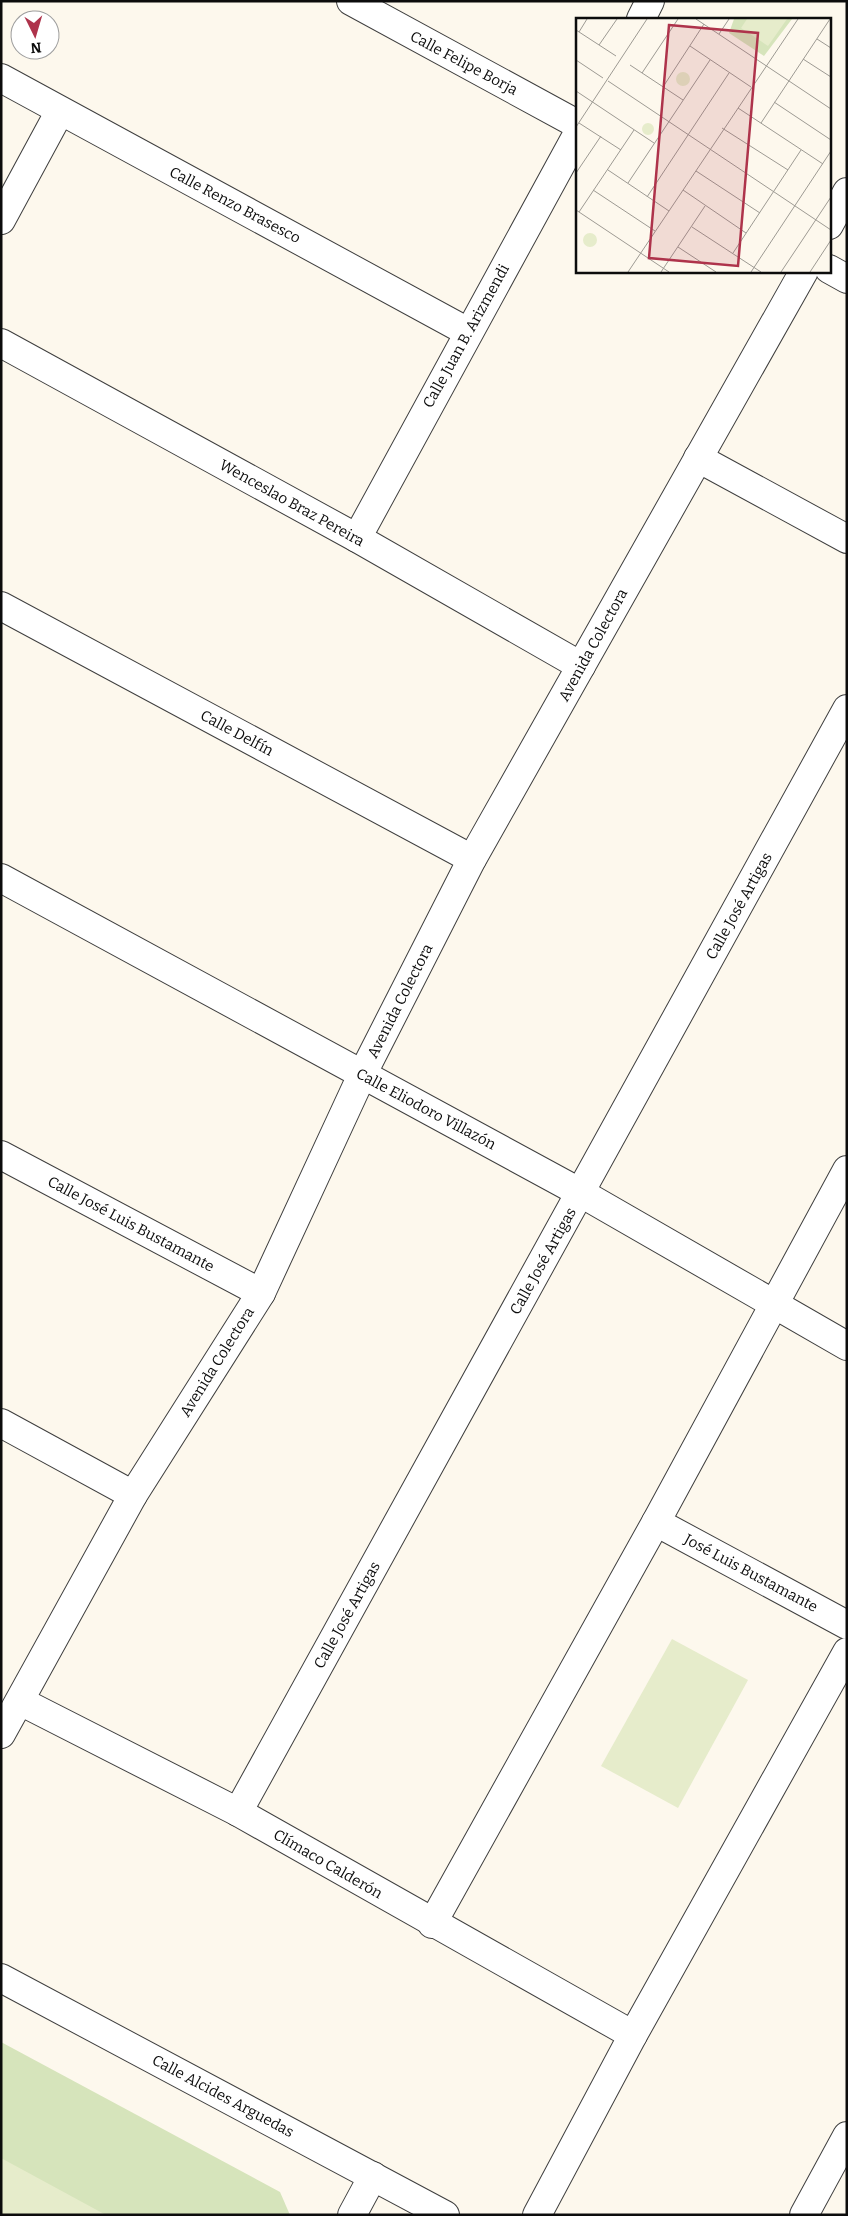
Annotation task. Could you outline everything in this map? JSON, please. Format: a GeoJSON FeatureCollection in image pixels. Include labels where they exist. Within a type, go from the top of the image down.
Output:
{"type":"FeatureCollection","features":[{"type":"Feature","properties":{"kind":"street","name":"Calle Felipe Borja"},"geometry":{"type":"LineString","coordinates":[[351,1],[576,123]]}},
{"type":"Feature","properties":{"kind":"street"},"geometry":{"type":"LineString","coordinates":[[641,18],[650,1]]}},
{"type":"Feature","properties":{"kind":"street","name":"Calle Renzo Brasesco"},"geometry":{"type":"LineString","coordinates":[[1,78],[468,332]]}},
{"type":"Feature","properties":{"kind":"street"},"geometry":{"type":"LineString","coordinates":[[1,220],[60,111]]}},
{"type":"Feature","properties":{"kind":"street","name":"Calle Juan B. Arizmendi"},"geometry":{"type":"LineString","coordinates":[[357,538],[576,137]]}},
{"type":"Feature","properties":{"kind":"street"},"geometry":{"type":"LineString","coordinates":[[830,223],[847,192]]}},
{"type":"Feature","properties":{"kind":"street"},"geometry":{"type":"LineString","coordinates":[[830,270],[847,279]]}},
{"type":"Feature","properties":{"kind":"street","name":"Avenida Colectora"},"geometry":{"type":"LineString","coordinates":[[1,1734],[133,1495],[261,1293],[362,1074],[472,859],[803,272]]}},
{"type":"Feature","properties":{"kind":"street","name":"Wenceslao Braz Pereira"},"geometry":{"type":"LineString","coordinates":[[1,344],[357,538],[581,666]]}},
{"type":"Feature","properties":{"kind":"street"},"geometry":{"type":"LineString","coordinates":[[698,458],[847,539]]}},
{"type":"Feature","properties":{"kind":"street","name":"Calle Delfín"},"geometry":{"type":"LineString","coordinates":[[1,606],[472,859]]}},
{"type":"Feature","properties":{"kind":"street","name":"Calle José Artigas"},"geometry":{"type":"LineString","coordinates":[[238,1812],[847,709]]}},
{"type":"Feature","properties":{"kind":"street","name":"Calle Eliodoro Villazón"},"geometry":{"type":"LineString","coordinates":[[1,878],[581,1193],[847,1346]]}},
{"type":"Feature","properties":{"kind":"street","name":"Calle José Luis Bustamante"},"geometry":{"type":"LineString","coordinates":[[1,1155],[261,1293]]}},
{"type":"Feature","properties":{"kind":"street"},"geometry":{"type":"LineString","coordinates":[[432,1924],[656,1522],[772,1304],[847,1170]]}},
{"type":"Feature","properties":{"kind":"street"},"geometry":{"type":"LineString","coordinates":[[1,1423],[133,1495]]}},
{"type":"Feature","properties":{"kind":"street","name":"José Luis Bustamante"},"geometry":{"type":"LineString","coordinates":[[656,1522],[847,1625]]}},
{"type":"Feature","properties":{"kind":"street"},"geometry":{"type":"LineString","coordinates":[[537,2215],[633,2035],[847,1652]]}},
{"type":"Feature","properties":{"kind":"street","name":"Clímaco Calderón"},"geometry":{"type":"LineString","coordinates":[[20,1701],[238,1812],[432,1924],[633,2035]]}},
{"type":"Feature","properties":{"kind":"street","name":"Calle Alcides Arguedas"},"geometry":{"type":"LineString","coordinates":[[1,1978],[445,2215]]}},
{"type":"Feature","properties":{"kind":"street"},"geometry":{"type":"LineString","coordinates":[[804,2215],[847,2136]]}},
{"type":"Feature","properties":{"kind":"street"},"geometry":{"type":"LineString","coordinates":[[352,2215],[373,2176]]}},
{"type":"Feature","properties":{"kind":"green space"},"geometry":{"type":"Polygon","coordinates":[[[672,1639],[748,1680],[678,1808],[601,1766],[672,1639]]]}},
{"type":"Feature","properties":{"kind":"green space"},"geometry":{"type":"Polygon","coordinates":[[[1,2042],[280,2192],[290,2215],[1,2215],[1,2042]]]}},
{"type":"Feature","properties":{"kind":"green space"},"geometry":{"type":"Polygon","coordinates":[[[1,2158],[106,2215],[1,2215],[1,2158]]]}}]}
